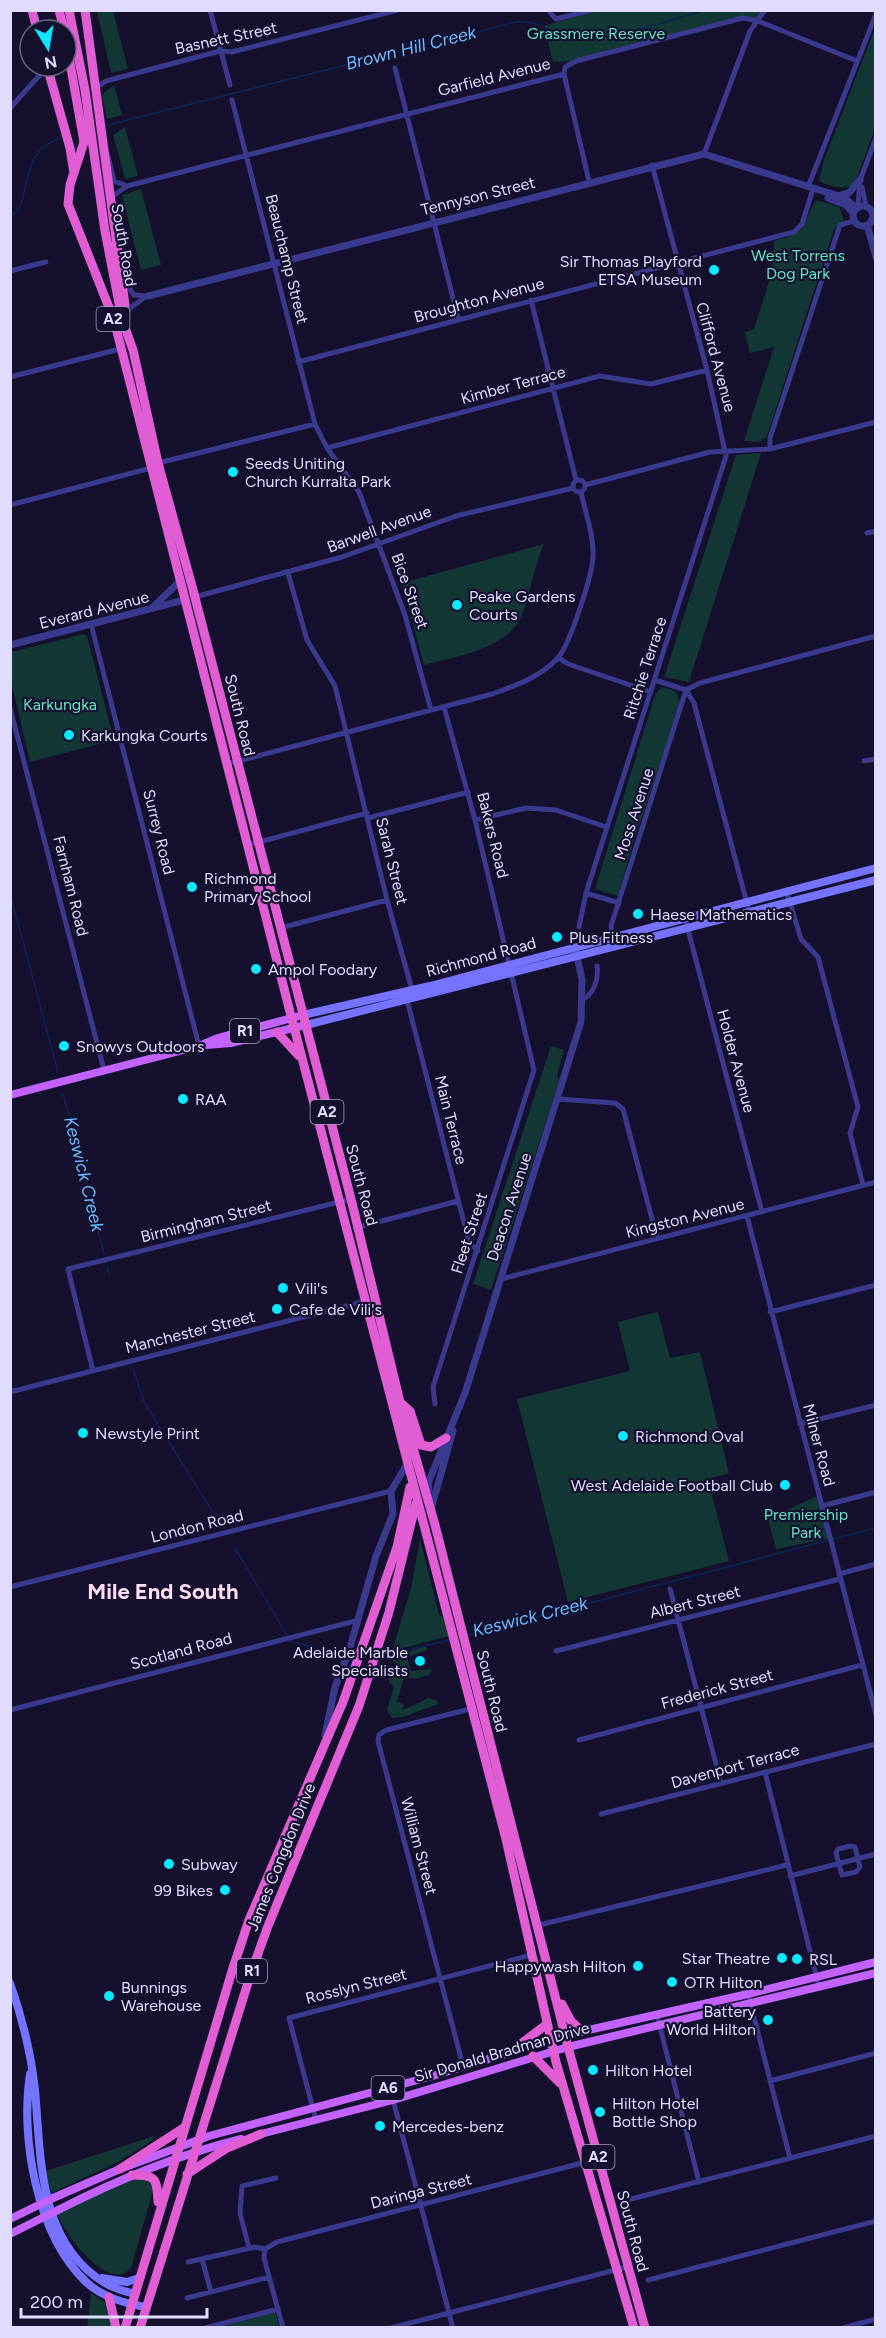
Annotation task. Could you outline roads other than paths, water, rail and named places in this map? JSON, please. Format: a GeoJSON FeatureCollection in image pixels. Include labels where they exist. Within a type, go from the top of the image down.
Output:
{"type":"FeatureCollection","features":[{"type":"Feature","properties":{"kind":"highway","name":"South Road"},"geometry":{"type":"LineString","coordinates":[[69,10],[88,142],[122,319],[134,350],[154,466],[184,600],[232,763],[253,844],[293,1024],[339,1201],[371,1299],[430,1510],[456,1631]]}},
{"type":"Feature","properties":{"kind":"highway"},"geometry":{"type":"LineString","coordinates":[[84,10],[102,120],[114,237],[134,350]]}},
{"type":"Feature","properties":{"kind":"highway"},"geometry":{"type":"LineString","coordinates":[[50,78],[70,148],[75,175]]}},
{"type":"Feature","properties":{"kind":"highway","name":"South Road"},"geometry":{"type":"LineString","coordinates":[[75,78],[86,122]]}},
{"type":"Feature","properties":{"kind":"highway","name":"South Road"},"geometry":{"type":"LineString","coordinates":[[88,142],[70,185],[68,204],[98,276],[195,597],[232,763]]}},
{"type":"Feature","properties":{"kind":"highway"},"geometry":{"type":"LineString","coordinates":[[184,600],[195,597]]}},
{"type":"Feature","properties":{"kind":"highway","name":"South Road"},"geometry":{"type":"LineString","coordinates":[[253,844],[280,928],[358,1227],[406,1464],[539,1925],[623,2268],[634,2328]]}},
{"type":"Feature","properties":{"kind":"highway"},"geometry":{"type":"LineString","coordinates":[[277,1032],[302,1061]]}},
{"type":"Feature","properties":{"kind":"highway"},"geometry":{"type":"LineString","coordinates":[[400,1402],[410,1411],[421,1445],[431,1447],[446,1438]]}},
{"type":"Feature","properties":{"kind":"highway","name":"R1"},"geometry":{"type":"LineString","coordinates":[[416,1500],[419,1473]]}},
{"type":"Feature","properties":{"kind":"highway","name":"James Congdon Drive"},"geometry":{"type":"LineString","coordinates":[[125,2328],[249,1920],[334,1724],[355,1655],[403,1525],[411,1482]]}},
{"type":"Feature","properties":{"kind":"highway"},"geometry":{"type":"LineString","coordinates":[[422,1519],[427,1499]]}},
{"type":"Feature","properties":{"kind":"highway","name":"James Congdon Drive"},"geometry":{"type":"LineString","coordinates":[[140,2328],[187,2174],[268,1926],[345,1741],[374,1663],[416,1500]]}},
{"type":"Feature","properties":{"kind":"highway","name":"South Road"},"geometry":{"type":"LineString","coordinates":[[476,1707],[531,1955],[566,2097],[586,2163],[645,2328]]}},
{"type":"Feature","properties":{"kind":"highway"},"geometry":{"type":"LineString","coordinates":[[553,1980],[565,2011],[574,2026],[582,2031]]}},
{"type":"Feature","properties":{"kind":"highway"},"geometry":{"type":"LineString","coordinates":[[509,2053],[547,2024]]}},
{"type":"Feature","properties":{"kind":"highway"},"geometry":{"type":"LineString","coordinates":[[533,2056],[552,2073],[566,2097]]}},
{"type":"Feature","properties":{"kind":"highway"},"geometry":{"type":"LineString","coordinates":[[120,2169],[185,2127]]}},
{"type":"Feature","properties":{"kind":"highway"},"geometry":{"type":"LineString","coordinates":[[187,2174],[227,2148],[261,2134]]}},
{"type":"Feature","properties":{"kind":"highway"},"geometry":{"type":"LineString","coordinates":[[132,2175],[149,2175],[154,2179],[158,2185],[159,2210]]}},
{"type":"Feature","properties":{"kind":"highway"},"geometry":{"type":"LineString","coordinates":[[135,2294],[146,2303]]}},
{"type":"Feature","properties":{"kind":"highway"},"geometry":{"type":"LineString","coordinates":[[109,2297],[116,2328]]}},
{"type":"Feature","properties":{"kind":"main road","name":"Richmond Road"},"geometry":{"type":"LineString","coordinates":[[10,1095],[200,1046],[231,1043],[277,1032],[304,1020],[576,952],[686,922],[745,900],[876,868]]}},
{"type":"Feature","properties":{"kind":"main road","name":"Richmond Road"},"geometry":{"type":"LineString","coordinates":[[686,922],[790,902],[876,879]]}},
{"type":"Feature","properties":{"kind":"main road","name":"Richmond Road"},"geometry":{"type":"LineString","coordinates":[[200,1046],[218,1038],[293,1024]]}},
{"type":"Feature","properties":{"kind":"main road","name":"Sir Donald Bradman Drive"},"geometry":{"type":"LineString","coordinates":[[10,2219],[120,2169],[199,2139],[390,2088],[582,2031],[748,1994],[876,1962]]}},
{"type":"Feature","properties":{"kind":"main road","name":"Sir Donald Bradman Drive"},"geometry":{"type":"LineString","coordinates":[[10,2234],[132,2175],[195,2151],[393,2100],[554,2050],[750,2005],[876,1973]]}},
{"type":"Feature","properties":{"kind":"main road"},"geometry":{"type":"LineString","coordinates":[[10,1983],[20,2010],[31,2067],[40,2170],[54,2222],[75,2255],[95,2277],[107,2285],[135,2294]]}},
{"type":"Feature","properties":{"kind":"main road"},"geometry":{"type":"LineString","coordinates":[[463,2066],[479,2072]]}},
{"type":"Feature","properties":{"kind":"main road"},"geometry":{"type":"LineString","coordinates":[[31,2067],[27,2100],[29,2153],[50,2223],[72,2265],[87,2282],[109,2297],[132,2304],[146,2303]]}},
{"type":"Feature","properties":{"kind":"main road"},"geometry":{"type":"LineString","coordinates":[[95,2277],[116,2282],[139,2278]]}},
{"type":"Feature","properties":{"kind":"street"},"geometry":{"type":"LineString","coordinates":[[210,10],[230,86]]}},
{"type":"Feature","properties":{"kind":"street","name":"Basnett Street"},"geometry":{"type":"LineString","coordinates":[[97,87],[106,81],[220,51],[232,52],[381,12],[398,10]]}},
{"type":"Feature","properties":{"kind":"street"},"geometry":{"type":"LineString","coordinates":[[548,11],[555,19],[592,10]]}},
{"type":"Feature","properties":{"kind":"street"},"geometry":{"type":"LineString","coordinates":[[765,10],[750,31],[704,154],[838,196],[857,211]]}},
{"type":"Feature","properties":{"kind":"street"},"geometry":{"type":"LineString","coordinates":[[810,188],[876,14]]}},
{"type":"Feature","properties":{"kind":"street","name":"Garfield Avenue"},"geometry":{"type":"LineString","coordinates":[[109,199],[127,186],[564,74],[565,67],[576,61],[743,18],[758,21],[857,61]]}},
{"type":"Feature","properties":{"kind":"street"},"geometry":{"type":"LineString","coordinates":[[395,68],[458,318]]}},
{"type":"Feature","properties":{"kind":"street"},"geometry":{"type":"LineString","coordinates":[[564,74],[589,182]]}},
{"type":"Feature","properties":{"kind":"street"},"geometry":{"type":"LineString","coordinates":[[10,108],[37,78]]}},
{"type":"Feature","properties":{"kind":"street","name":"Beauchamp Street"},"geometry":{"type":"LineString","coordinates":[[232,100],[315,424]]}},
{"type":"Feature","properties":{"kind":"street"},"geometry":{"type":"LineString","coordinates":[[810,188],[857,211],[872,211],[874,216],[867,225],[859,226],[857,211],[860,180],[876,138]]}},
{"type":"Feature","properties":{"kind":"street"},"geometry":{"type":"LineString","coordinates":[[103,139],[113,179],[118,184],[127,186]]}},
{"type":"Feature","properties":{"kind":"street","name":"Tennyson Street"},"geometry":{"type":"LineString","coordinates":[[126,311],[136,301],[148,296],[652,165],[704,154]]}},
{"type":"Feature","properties":{"kind":"street","name":"Clifford Avenue"},"geometry":{"type":"LineString","coordinates":[[652,165],[726,450]]}},
{"type":"Feature","properties":{"kind":"street"},"geometry":{"type":"LineString","coordinates":[[838,196],[849,193],[860,180]]}},
{"type":"Feature","properties":{"kind":"street","name":"Broughton Avenue"},"geometry":{"type":"LineString","coordinates":[[298,362],[458,318],[794,232],[802,224],[810,188]]}},
{"type":"Feature","properties":{"kind":"street"},"geometry":{"type":"LineString","coordinates":[[770,449],[770,438],[840,225],[857,211]]}},
{"type":"Feature","properties":{"kind":"street"},"geometry":{"type":"LineString","coordinates":[[867,225],[876,257]]}},
{"type":"Feature","properties":{"kind":"street"},"geometry":{"type":"LineString","coordinates":[[114,237],[129,291],[138,297],[148,296]]}},
{"type":"Feature","properties":{"kind":"street"},"geometry":{"type":"LineString","coordinates":[[10,271],[46,262]]}},
{"type":"Feature","properties":{"kind":"street"},"geometry":{"type":"LineString","coordinates":[[531,300],[576,480],[573,488],[580,492]]}},
{"type":"Feature","properties":{"kind":"street"},"geometry":{"type":"LineString","coordinates":[[10,377],[120,349]]}},
{"type":"Feature","properties":{"kind":"street","name":"Kimber Terrace"},"geometry":{"type":"LineString","coordinates":[[327,448],[600,376],[651,384],[707,370]]}},
{"type":"Feature","properties":{"kind":"street"},"geometry":{"type":"LineString","coordinates":[[232,763],[444,707],[514,686],[546,669],[559,658],[568,642],[593,556],[580,492],[585,485],[710,452],[770,449],[876,422]]}},
{"type":"Feature","properties":{"kind":"street"},"geometry":{"type":"LineString","coordinates":[[10,505],[315,424]]}},
{"type":"Feature","properties":{"kind":"street","name":"Bice Street"},"geometry":{"type":"LineString","coordinates":[[315,424],[327,448],[358,492],[415,647],[431,710]]}},
{"type":"Feature","properties":{"kind":"street","name":"Ritchie Terrace"},"geometry":{"type":"LineString","coordinates":[[579,927],[586,893],[606,827],[726,461],[726,450]]}},
{"type":"Feature","properties":{"kind":"street"},"geometry":{"type":"LineString","coordinates":[[576,480],[585,485]]}},
{"type":"Feature","properties":{"kind":"street","name":"Barwell Avenue"},"geometry":{"type":"LineString","coordinates":[[195,597],[288,573],[379,544],[425,525],[573,488]]}},
{"type":"Feature","properties":{"kind":"street"},"geometry":{"type":"LineString","coordinates":[[867,533],[876,531]]}},
{"type":"Feature","properties":{"kind":"street","name":"Sarah Street"},"geometry":{"type":"LineString","coordinates":[[288,573],[303,629],[335,686],[410,994]]}},
{"type":"Feature","properties":{"kind":"street"},"geometry":{"type":"LineString","coordinates":[[150,610],[180,581]]}},
{"type":"Feature","properties":{"kind":"street","name":"Everard Avenue"},"geometry":{"type":"LineString","coordinates":[[10,645],[184,600]]}},
{"type":"Feature","properties":{"kind":"street","name":"Surrey Road"},"geometry":{"type":"LineString","coordinates":[[91,624],[200,1046]]}},
{"type":"Feature","properties":{"kind":"street"},"geometry":{"type":"LineString","coordinates":[[686,690],[700,683],[876,636]]}},
{"type":"Feature","properties":{"kind":"street"},"geometry":{"type":"LineString","coordinates":[[559,658],[568,664],[651,693]]}},
{"type":"Feature","properties":{"kind":"street"},"geometry":{"type":"LineString","coordinates":[[655,680],[686,690],[694,703],[749,911]]}},
{"type":"Feature","properties":{"kind":"street","name":"Moss Avenue"},"geometry":{"type":"LineString","coordinates":[[613,942],[611,926],[686,690]]}},
{"type":"Feature","properties":{"kind":"street","name":"Bakers Road"},"geometry":{"type":"LineString","coordinates":[[444,707],[475,820],[534,1070]]}},
{"type":"Feature","properties":{"kind":"street","name":"Farnham Road"},"geometry":{"type":"LineString","coordinates":[[10,708],[104,1070]]}},
{"type":"Feature","properties":{"kind":"street"},"geometry":{"type":"LineString","coordinates":[[864,761],[876,759]]}},
{"type":"Feature","properties":{"kind":"street"},"geometry":{"type":"LineString","coordinates":[[253,844],[468,792]]}},
{"type":"Feature","properties":{"kind":"street"},"geometry":{"type":"LineString","coordinates":[[475,820],[526,808],[556,810],[606,827]]}},
{"type":"Feature","properties":{"kind":"street"},"geometry":{"type":"LineString","coordinates":[[786,890],[801,939],[818,957],[858,1107],[850,1133],[863,1185]]}},
{"type":"Feature","properties":{"kind":"street"},"geometry":{"type":"LineString","coordinates":[[586,893],[619,903]]}},
{"type":"Feature","properties":{"kind":"street"},"geometry":{"type":"LineString","coordinates":[[280,928],[387,900]]}},
{"type":"Feature","properties":{"kind":"street","name":"Holder Avenue"},"geometry":{"type":"LineString","coordinates":[[686,922],[762,1212]]}},
{"type":"Feature","properties":{"kind":"street","name":"Deacon Avenue"},"geometry":{"type":"LineString","coordinates":[[430,1510],[455,1422],[581,1022],[583,999],[576,952]]}},
{"type":"Feature","properties":{"kind":"street","name":"Deacon Avenue"},"geometry":{"type":"LineString","coordinates":[[583,999],[591,994],[598,974],[597,966]]}},
{"type":"Feature","properties":{"kind":"street","name":"Main Terrace"},"geometry":{"type":"LineString","coordinates":[[410,994],[458,1201],[469,1242],[477,1251]]}},
{"type":"Feature","properties":{"kind":"street","name":"Fleet Street"},"geometry":{"type":"LineString","coordinates":[[435,1404],[433,1387],[534,1070]]}},
{"type":"Feature","properties":{"kind":"street"},"geometry":{"type":"LineString","coordinates":[[558,1099],[615,1103],[623,1109],[657,1238]]}},
{"type":"Feature","properties":{"kind":"street","name":"Kingston Avenue"},"geometry":{"type":"LineString","coordinates":[[501,1279],[876,1182]]}},
{"type":"Feature","properties":{"kind":"street","name":"Birmingham Street"},"geometry":{"type":"LineString","coordinates":[[93,1371],[68,1269],[351,1199]]}},
{"type":"Feature","properties":{"kind":"street"},"geometry":{"type":"LineString","coordinates":[[347,1230],[458,1201]]}},
{"type":"Feature","properties":{"kind":"street","name":"Milner Road"},"geometry":{"type":"LineString","coordinates":[[747,1216],[876,1715]]}},
{"type":"Feature","properties":{"kind":"street"},"geometry":{"type":"LineString","coordinates":[[771,1312],[876,1285]]}},
{"type":"Feature","properties":{"kind":"street","name":"Manchester Street"},"geometry":{"type":"LineString","coordinates":[[10,1392],[371,1299]]}},
{"type":"Feature","properties":{"kind":"street"},"geometry":{"type":"LineString","coordinates":[[800,1424],[876,1405]]}},
{"type":"Feature","properties":{"kind":"street","name":"Deacon Avenue"},"geometry":{"type":"LineString","coordinates":[[427,1499],[429,1481],[455,1422]]}},
{"type":"Feature","properties":{"kind":"street"},"geometry":{"type":"LineString","coordinates":[[391,1491],[406,1464]]}},
{"type":"Feature","properties":{"kind":"street","name":"London Road"},"geometry":{"type":"LineString","coordinates":[[10,1587],[391,1491]]}},
{"type":"Feature","properties":{"kind":"street","name":"James Congdon Drive"},"geometry":{"type":"LineString","coordinates":[[307,1789],[326,1734],[335,1687],[346,1660],[355,1655],[359,1620],[376,1556],[393,1514],[394,1503],[391,1491]]}},
{"type":"Feature","properties":{"kind":"street"},"geometry":{"type":"LineString","coordinates":[[822,1506],[876,1492]]}},
{"type":"Feature","properties":{"kind":"street","name":"Albert Street"},"geometry":{"type":"LineString","coordinates":[[556,1651],[840,1576],[876,1564]]}},
{"type":"Feature","properties":{"kind":"street"},"geometry":{"type":"LineString","coordinates":[[670,1589],[721,1783]]}},
{"type":"Feature","properties":{"kind":"street","name":"Scotland Road"},"geometry":{"type":"LineString","coordinates":[[10,1710],[359,1620]]}},
{"type":"Feature","properties":{"kind":"street","name":"Frederick Street"},"geometry":{"type":"LineString","coordinates":[[579,1740],[862,1665]]}},
{"type":"Feature","properties":{"kind":"street","name":"William Street"},"geometry":{"type":"LineString","coordinates":[[463,2066],[378,1741],[379,1735],[386,1730],[476,1707]]}},
{"type":"Feature","properties":{"kind":"street","name":"Davenport Terrace"},"geometry":{"type":"LineString","coordinates":[[602,1814],[876,1744]]}},
{"type":"Feature","properties":{"kind":"street"},"geometry":{"type":"LineString","coordinates":[[765,1772],[819,1987]]}},
{"type":"Feature","properties":{"kind":"street"},"geometry":{"type":"LineString","coordinates":[[855,1847],[859,1870],[845,1875],[840,1872],[838,1864],[836,1850],[855,1847]]}},
{"type":"Feature","properties":{"kind":"street"},"geometry":{"type":"LineString","coordinates":[[790,1876],[876,1854]]}},
{"type":"Feature","properties":{"kind":"street"},"geometry":{"type":"LineString","coordinates":[[539,1925],[787,1865]]}},
{"type":"Feature","properties":{"kind":"street","name":"Rosslyn Street"},"geometry":{"type":"LineString","coordinates":[[315,2120],[289,2018],[531,1955]]}},
{"type":"Feature","properties":{"kind":"street"},"geometry":{"type":"LineString","coordinates":[[748,1994],[790,2158]]}},
{"type":"Feature","properties":{"kind":"street"},"geometry":{"type":"LineString","coordinates":[[657,2015],[699,2182]]}},
{"type":"Feature","properties":{"kind":"street"},"geometry":{"type":"LineString","coordinates":[[770,2081],[876,2053]]}},
{"type":"Feature","properties":{"kind":"street"},"geometry":{"type":"LineString","coordinates":[[390,2088],[453,2328]]}},
{"type":"Feature","properties":{"kind":"street"},"geometry":{"type":"LineString","coordinates":[[627,2200],[876,2136]]}},
{"type":"Feature","properties":{"kind":"street","name":"Daringa Street"},"geometry":{"type":"LineString","coordinates":[[265,2249],[277,2242],[586,2163]]}},
{"type":"Feature","properties":{"kind":"street"},"geometry":{"type":"LineString","coordinates":[[249,2248],[240,2213],[242,2186],[276,2178]]}},
{"type":"Feature","properties":{"kind":"street"},"geometry":{"type":"LineString","coordinates":[[648,2280],[874,2222],[876,2230]]}},
{"type":"Feature","properties":{"kind":"street"},"geometry":{"type":"LineString","coordinates":[[188,2262],[249,2248],[265,2249],[264,2258],[283,2328]]}},
{"type":"Feature","properties":{"kind":"street"},"geometry":{"type":"LineString","coordinates":[[202,2259],[211,2292]]}},
{"type":"Feature","properties":{"kind":"street"},"geometry":{"type":"LineString","coordinates":[[391,2328],[623,2268]]}},
{"type":"Feature","properties":{"kind":"street"},"geometry":{"type":"LineString","coordinates":[[187,2298],[269,2277]]}},
{"type":"Feature","properties":{"kind":"street"},"geometry":{"type":"LineString","coordinates":[[205,2328],[278,2308]]}},
{"type":"Feature","properties":{"kind":"street"},"geometry":{"type":"LineString","coordinates":[[843,2328],[876,2319]]}},
{"type":"Feature","properties":{"kind":"waterway","name":"Brown Hill Creek"},"geometry":{"type":"LineString","coordinates":[[104,126],[516,22],[532,23],[577,39],[590,39],[641,29],[707,10]]}},
{"type":"Feature","properties":{"kind":"waterway"},"geometry":{"type":"LineString","coordinates":[[10,216],[22,201],[31,165],[38,154],[48,144],[64,137]]}},
{"type":"Feature","properties":{"kind":"waterway","name":"Keswick Creek"},"geometry":{"type":"LineString","coordinates":[[10,893],[58,1072]]}},
{"type":"Feature","properties":{"kind":"waterway","name":"Keswick Creek"},"geometry":{"type":"LineString","coordinates":[[63,1094],[104,1254]]}},
{"type":"Feature","properties":{"kind":"waterway","name":"Keswick Creek"},"geometry":{"type":"LineString","coordinates":[[107,1266],[109,1274]]}},
{"type":"Feature","properties":{"kind":"waterway","name":"Keswick Creek"},"geometry":{"type":"LineString","coordinates":[[133,1368],[144,1402],[220,1524]]}},
{"type":"Feature","properties":{"kind":"waterway","name":"Keswick Creek"},"geometry":{"type":"LineString","coordinates":[[833,1539],[876,1528]]}},
{"type":"Feature","properties":{"kind":"waterway","name":"Keswick Creek"},"geometry":{"type":"LineString","coordinates":[[468,1635],[829,1540]]}},
{"type":"Feature","properties":{"kind":"waterway","name":"Keswick Creek"},"geometry":{"type":"LineString","coordinates":[[235,1548],[288,1637]]}},
{"type":"Feature","properties":{"kind":"waterway","name":"Keswick Creek"},"geometry":{"type":"LineString","coordinates":[[378,1657],[449,1640]]}},
{"type":"Feature","properties":{"kind":"waterway","name":"Keswick Creek"},"geometry":{"type":"LineString","coordinates":[[290,1641],[343,1656]]}},
{"type":"Feature","properties":{"kind":"place","name":"Sir Thomas Playford ETSA Museum"},"geometry":{"type":"Point","coordinates":[714,270]}},
{"type":"Feature","properties":{"kind":"place","name":"Seeds Uniting Church Kurralta Park"},"geometry":{"type":"Point","coordinates":[233,472]}},
{"type":"Feature","properties":{"kind":"place","name":"Peake Gardens Courts"},"geometry":{"type":"Point","coordinates":[457,605]}},
{"type":"Feature","properties":{"kind":"place","name":"Karkungka Courts"},"geometry":{"type":"Point","coordinates":[69,735]}},
{"type":"Feature","properties":{"kind":"place","name":"Richmond Primary School"},"geometry":{"type":"Point","coordinates":[192,887]}},
{"type":"Feature","properties":{"kind":"place","name":"Haese Mathematics"},"geometry":{"type":"Point","coordinates":[638,914]}},
{"type":"Feature","properties":{"kind":"place","name":"Plus Fitness"},"geometry":{"type":"Point","coordinates":[557,937]}},
{"type":"Feature","properties":{"kind":"place","name":"Ampol Foodary"},"geometry":{"type":"Point","coordinates":[256,969]}},
{"type":"Feature","properties":{"kind":"place","name":"Snowys Outdoors"},"geometry":{"type":"Point","coordinates":[64,1046]}},
{"type":"Feature","properties":{"kind":"place","name":"RAA"},"geometry":{"type":"Point","coordinates":[183,1099]}},
{"type":"Feature","properties":{"kind":"place","name":"Vili's"},"geometry":{"type":"Point","coordinates":[283,1288]}},
{"type":"Feature","properties":{"kind":"place","name":"Cafe de Vili's"},"geometry":{"type":"Point","coordinates":[277,1309]}},
{"type":"Feature","properties":{"kind":"place","name":"Newstyle Print"},"geometry":{"type":"Point","coordinates":[83,1433]}},
{"type":"Feature","properties":{"kind":"place","name":"Richmond Oval"},"geometry":{"type":"Point","coordinates":[623,1436]}},
{"type":"Feature","properties":{"kind":"place","name":"West Adelaide Football Club"},"geometry":{"type":"Point","coordinates":[785,1485]}},
{"type":"Feature","properties":{"kind":"place","name":"Adelaide Marble Specialists"},"geometry":{"type":"Point","coordinates":[420,1661]}},
{"type":"Feature","properties":{"kind":"place","name":"Subway"},"geometry":{"type":"Point","coordinates":[169,1864]}},
{"type":"Feature","properties":{"kind":"place","name":"99 Bikes"},"geometry":{"type":"Point","coordinates":[225,1890]}},
{"type":"Feature","properties":{"kind":"place","name":"Star Theatre"},"geometry":{"type":"Point","coordinates":[782,1958]}},
{"type":"Feature","properties":{"kind":"place","name":"RSL"},"geometry":{"type":"Point","coordinates":[797,1959]}},
{"type":"Feature","properties":{"kind":"place","name":"Happywash Hilton"},"geometry":{"type":"Point","coordinates":[638,1966]}},
{"type":"Feature","properties":{"kind":"place","name":"OTR Hilton"},"geometry":{"type":"Point","coordinates":[672,1982]}},
{"type":"Feature","properties":{"kind":"place","name":"Bunnings Warehouse"},"geometry":{"type":"Point","coordinates":[109,1996]}},
{"type":"Feature","properties":{"kind":"place","name":"Battery World Hilton"},"geometry":{"type":"Point","coordinates":[768,2020]}},
{"type":"Feature","properties":{"kind":"place","name":"Hilton Hotel"},"geometry":{"type":"Point","coordinates":[593,2070]}},
{"type":"Feature","properties":{"kind":"place","name":"Hilton Hotel Bottle Shop"},"geometry":{"type":"Point","coordinates":[600,2112]}},
{"type":"Feature","properties":{"kind":"place","name":"Mercedes-benz"},"geometry":{"type":"Point","coordinates":[380,2126]}},
{"type":"Feature","properties":{"kind":"district","name":"Mile End South"},"geometry":{"type":"Point","coordinates":[163,1591]}},
{"type":"Feature","properties":{"kind":"park label","name":"Grassmere Reserve"},"geometry":{"type":"Point","coordinates":[596,33]}},
{"type":"Feature","properties":{"kind":"park label","name":"West Torrens Dog Park"},"geometry":{"type":"Point","coordinates":[798,264]}},
{"type":"Feature","properties":{"kind":"park label","name":"Karkungka"},"geometry":{"type":"Point","coordinates":[60,704]}},
{"type":"Feature","properties":{"kind":"park label","name":"Premiership Park"},"geometry":{"type":"Point","coordinates":[806,1523]}}]}
